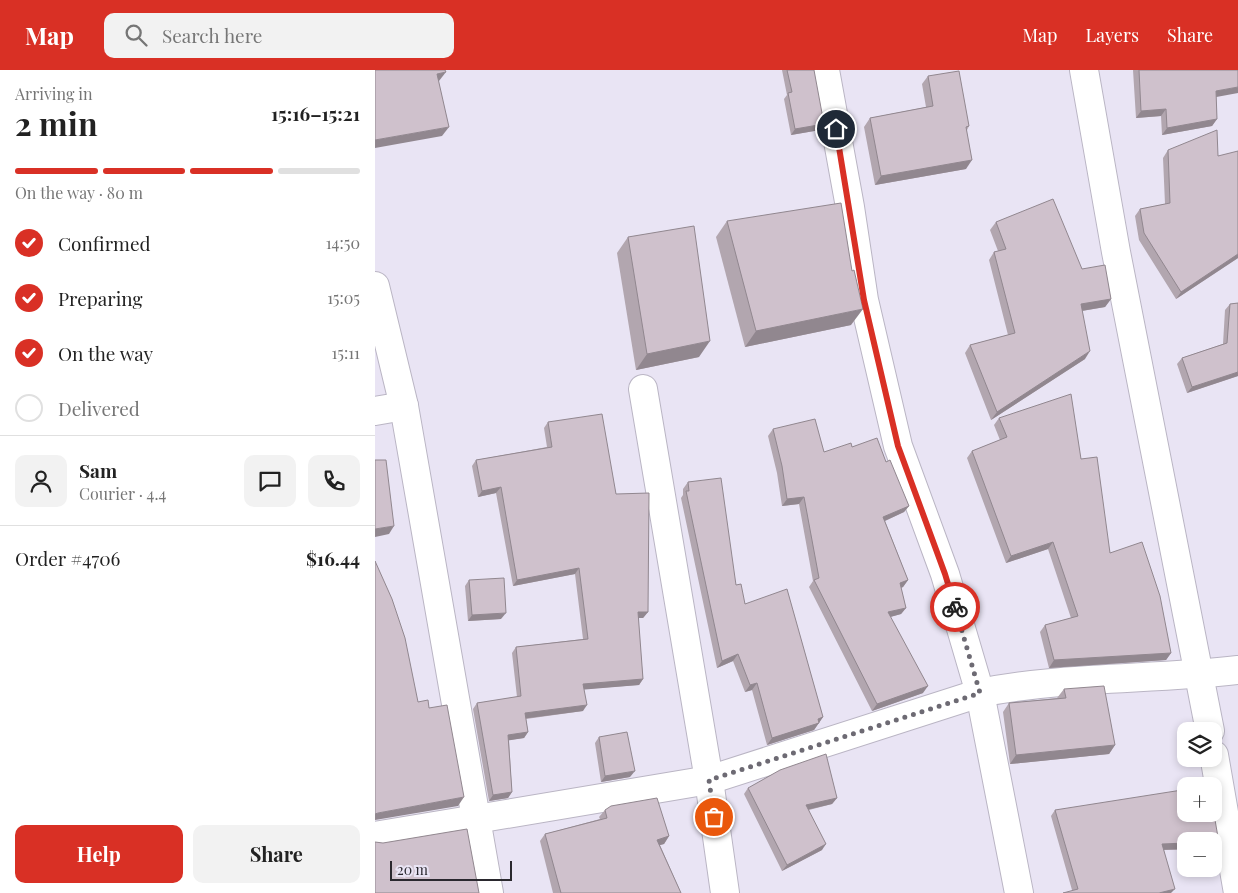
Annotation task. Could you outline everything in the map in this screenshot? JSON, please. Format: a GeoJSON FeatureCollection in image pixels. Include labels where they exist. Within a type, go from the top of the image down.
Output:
{"type":"FeatureCollection","features":[{"type":"Feature","properties":{"kind":"street"},"geometry":{"type":"LineString","coordinates":[[825,70],[850,207],[864,300],[898,446],[945,574],[980,693],[1019,893]]}},
{"type":"Feature","properties":{"kind":"street"},"geometry":{"type":"LineString","coordinates":[[1084,70],[1116,252],[1208,722]]}},
{"type":"Feature","properties":{"kind":"street"},"geometry":{"type":"LineString","coordinates":[[375,286],[404,406],[489,893]]}},
{"type":"Feature","properties":{"kind":"street"},"geometry":{"type":"LineString","coordinates":[[643,389],[709,780],[725,893]]}},
{"type":"Feature","properties":{"kind":"street"},"geometry":{"type":"LineString","coordinates":[[375,411],[404,406]]}},
{"type":"Feature","properties":{"kind":"street"},"geometry":{"type":"LineString","coordinates":[[375,836],[709,780],[980,693],[1021,685],[1200,675],[1238,670]]}},
{"type":"Feature","properties":{"kind":"street"},"geometry":{"type":"LineString","coordinates":[[1216,767],[1238,893]]}},
{"type":"Feature","properties":{"kind":"building"},"geometry":{"type":"Polygon","coordinates":[[[375,70],[445,70],[446,72],[437,74],[449,127],[375,140],[375,70]]]}},
{"type":"Feature","properties":{"kind":"building"},"geometry":{"type":"Polygon","coordinates":[[[787,70],[814,70],[824,124],[795,129],[788,93],[792,92],[787,70]]]}},
{"type":"Feature","properties":{"kind":"building"},"geometry":{"type":"Polygon","coordinates":[[[1139,70],[1238,70],[1238,87],[1216,91],[1217,119],[1167,128],[1166,109],[1141,111],[1139,70]]]}},
{"type":"Feature","properties":{"kind":"building"},"geometry":{"type":"Polygon","coordinates":[[[959,71],[969,126],[966,127],[972,160],[881,176],[870,118],[933,106],[928,76],[959,71]]]}},
{"type":"Feature","properties":{"kind":"building"},"geometry":{"type":"Polygon","coordinates":[[[1217,130],[1218,156],[1238,151],[1238,254],[1181,292],[1144,233],[1140,209],[1170,203],[1168,150],[1217,130]]]}},
{"type":"Feature","properties":{"kind":"building"},"geometry":{"type":"Polygon","coordinates":[[[1053,199],[1082,269],[1105,265],[1111,299],[1081,304],[1090,351],[997,412],[970,345],[1015,333],[994,252],[1006,249],[996,222],[1053,199]]]}},
{"type":"Feature","properties":{"kind":"building"},"geometry":{"type":"Polygon","coordinates":[[[841,203],[852,271],[854,270],[863,309],[756,331],[727,221],[841,203]]]}},
{"type":"Feature","properties":{"kind":"building"},"geometry":{"type":"Polygon","coordinates":[[[694,226],[710,341],[647,354],[628,237],[694,226]]]}},
{"type":"Feature","properties":{"kind":"building"},"geometry":{"type":"Polygon","coordinates":[[[1238,303],[1238,372],[1192,387],[1182,358],[1227,343],[1230,304],[1238,303]]]}},
{"type":"Feature","properties":{"kind":"building"},"geometry":{"type":"Polygon","coordinates":[[[1071,394],[1081,459],[1097,457],[1110,553],[1142,542],[1160,596],[1171,653],[1054,660],[1045,625],[1078,616],[1053,542],[1011,556],[972,451],[1007,437],[999,418],[1071,394]]]}},
{"type":"Feature","properties":{"kind":"building"},"geometry":{"type":"Polygon","coordinates":[[[602,414],[616,494],[649,493],[648,612],[638,612],[643,679],[583,684],[587,705],[525,713],[528,732],[508,735],[512,792],[493,795],[477,703],[521,696],[516,647],[588,639],[579,568],[517,580],[501,487],[482,491],[476,460],[552,447],[548,422],[602,414]]]}},
{"type":"Feature","properties":{"kind":"building"},"geometry":{"type":"Polygon","coordinates":[[[815,419],[824,452],[851,443],[852,447],[877,438],[886,462],[890,460],[909,506],[883,517],[908,580],[900,583],[906,608],[888,612],[928,686],[877,704],[814,580],[819,578],[804,497],[787,499],[782,466],[773,429],[815,419]]]}},
{"type":"Feature","properties":{"kind":"building"},"geometry":{"type":"Polygon","coordinates":[[[375,460],[386,460],[394,526],[375,529],[375,460]]]}},
{"type":"Feature","properties":{"kind":"building"},"geometry":{"type":"Polygon","coordinates":[[[721,478],[736,585],[741,584],[745,604],[787,589],[823,717],[818,719],[819,723],[772,738],[757,683],[750,685],[738,654],[722,661],[686,491],[689,491],[688,482],[721,478]]]}},
{"type":"Feature","properties":{"kind":"building"},"geometry":{"type":"Polygon","coordinates":[[[375,561],[392,599],[405,638],[418,702],[428,700],[429,708],[447,705],[464,797],[375,814],[375,561]]]}},
{"type":"Feature","properties":{"kind":"building"},"geometry":{"type":"Polygon","coordinates":[[[504,578],[506,613],[472,615],[469,580],[504,578]]]}},
{"type":"Feature","properties":{"kind":"building"},"geometry":{"type":"Polygon","coordinates":[[[1104,686],[1115,745],[1016,755],[1009,703],[1066,698],[1064,689],[1104,686]]]}},
{"type":"Feature","properties":{"kind":"building"},"geometry":{"type":"Polygon","coordinates":[[[627,732],[635,771],[605,776],[599,737],[627,732]]]}},
{"type":"Feature","properties":{"kind":"building"},"geometry":{"type":"Polygon","coordinates":[[[826,754],[837,798],[806,805],[826,844],[787,865],[748,788],[780,770],[826,754]]]}},
{"type":"Feature","properties":{"kind":"building"},"geometry":{"type":"Polygon","coordinates":[[[1177,791],[1177,822],[1215,822],[1217,832],[1177,832],[1177,843],[1162,844],[1175,889],[1159,893],[1063,893],[1078,889],[1055,810],[1177,791]]]}},
{"type":"Feature","properties":{"kind":"building"},"geometry":{"type":"Polygon","coordinates":[[[657,798],[669,836],[657,840],[681,893],[561,893],[545,834],[607,818],[605,810],[611,806],[657,798]]]}},
{"type":"Feature","properties":{"kind":"building"},"geometry":{"type":"Polygon","coordinates":[[[467,829],[479,893],[375,893],[375,842],[383,843],[467,829]]]}},
{"type":"Feature","properties":{"kind":"way so far"},"geometry":{"type":"LineString","coordinates":[[714,817],[709,780],[980,693],[955,607]]}},
{"type":"Feature","properties":{"kind":"route"},"geometry":{"type":"LineString","coordinates":[[836,129],[864,300],[898,446],[945,574],[955,607]]}}]}
